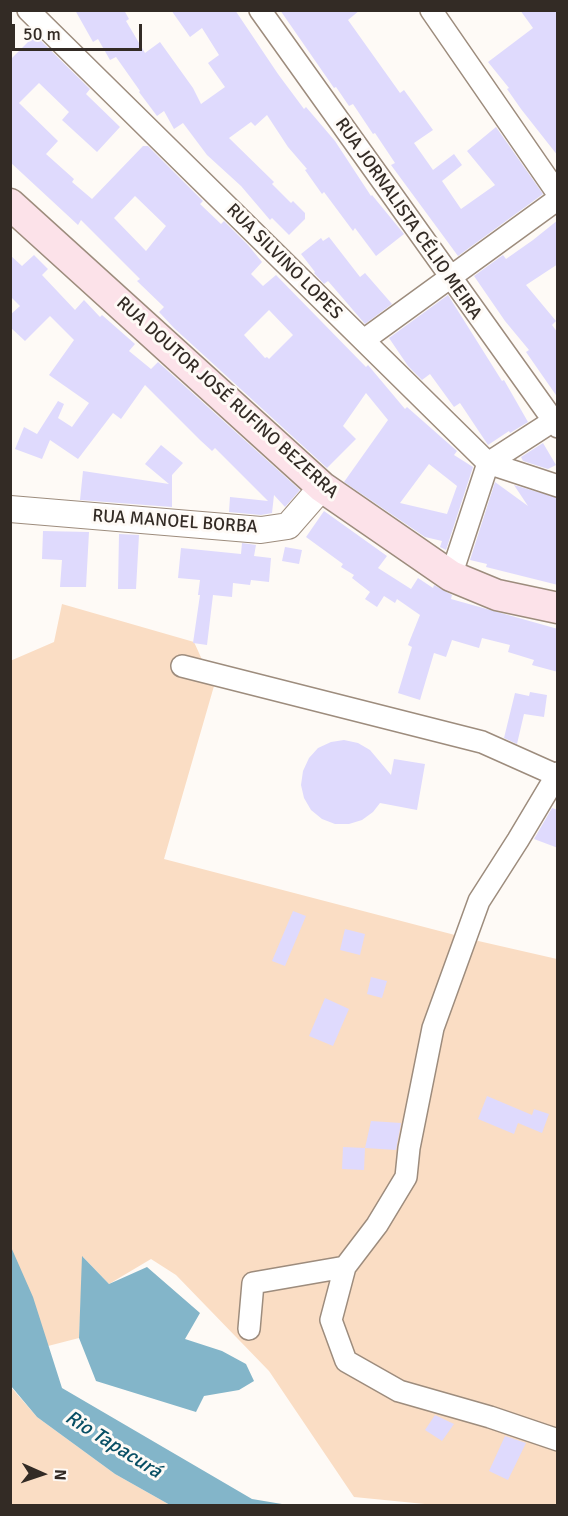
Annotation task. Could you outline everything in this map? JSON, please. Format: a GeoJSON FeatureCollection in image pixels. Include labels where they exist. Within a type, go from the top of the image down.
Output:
{"type":"FeatureCollection","features":[{"type":"Feature","properties":{"kind":"main road","name":"RUA DOUTOR JOSÉ RUFINO BEZERRA"},"geometry":{"type":"LineString","coordinates":[[12,208],[322,487],[451,576],[497,595],[558,608]]}},
{"type":"Feature","properties":{"kind":"street","name":"RUA SILVINO LOPES"},"geometry":{"type":"LineString","coordinates":[[28,10],[488,463],[558,486]]}},
{"type":"Feature","properties":{"kind":"street","name":"RUA JORNALISTA CÉLIO MEIRA"},"geometry":{"type":"LineString","coordinates":[[260,10],[555,424]]}},
{"type":"Feature","properties":{"kind":"street"},"geometry":{"type":"LineString","coordinates":[[431,10],[558,194]]}},
{"type":"Feature","properties":{"kind":"street"},"geometry":{"type":"LineString","coordinates":[[364,340],[558,199]]}},
{"type":"Feature","properties":{"kind":"street"},"geometry":{"type":"LineString","coordinates":[[451,576],[488,463],[555,424]]}},
{"type":"Feature","properties":{"kind":"street","name":"RUA MANOEL BORBA"},"geometry":{"type":"LineString","coordinates":[[10,509],[261,530],[288,526],[322,487]]}},
{"type":"Feature","properties":{"kind":"street"},"geometry":{"type":"LineString","coordinates":[[182,666],[482,742],[557,774],[479,901],[433,1028],[409,1148],[406,1177],[377,1225],[345,1267],[331,1320],[346,1361],[399,1391],[490,1417],[558,1440]]}},
{"type":"Feature","properties":{"kind":"street"},"geometry":{"type":"LineString","coordinates":[[249,1329],[253,1283],[345,1267]]}},
{"type":"Feature","properties":{"kind":"shaded area"},"geometry":{"type":"Polygon","coordinates":[[[62,604],[194,642],[214,686],[164,859],[474,940],[557,959],[557,1505],[445,1506],[354,1497],[269,1371],[176,1275],[151,1259],[109,1284],[83,1257],[79,1338],[48,1346],[11,1254],[10,661],[54,642],[62,604]]]}},
{"type":"Feature","properties":{"kind":"shaded area"},"geometry":{"type":"Polygon","coordinates":[[[10,1386],[37,1417],[115,1474],[170,1505],[11,1505],[10,1386]]]}},
{"type":"Feature","properties":{"kind":"water","name":"Rio Tapacurá"},"geometry":{"type":"Polygon","coordinates":[[[11,1247],[33,1297],[62,1388],[252,1499],[288,1505],[170,1505],[115,1474],[37,1417],[11,1386],[11,1247]]]}},
{"type":"Feature","properties":{"kind":"water"},"geometry":{"type":"Polygon","coordinates":[[[82,1256],[109,1284],[147,1267],[200,1313],[185,1339],[222,1351],[246,1364],[254,1381],[239,1390],[204,1396],[196,1412],[96,1381],[79,1338],[82,1256]]]}},
{"type":"Feature","properties":{"kind":"building"},"geometry":{"type":"Polygon","coordinates":[[[75,10],[124,10],[129,19],[126,21],[145,53],[160,42],[193,88],[201,104],[225,87],[208,63],[219,55],[202,28],[190,37],[171,10],[235,10],[304,109],[306,107],[335,141],[371,196],[404,234],[376,256],[355,228],[353,231],[324,192],[322,194],[305,170],[307,169],[288,147],[267,115],[255,126],[251,122],[229,138],[274,182],[272,184],[291,203],[293,201],[305,213],[305,219],[289,235],[272,218],[270,220],[241,186],[207,155],[183,123],[174,129],[164,111],[157,116],[116,57],[110,60],[98,39],[93,42],[75,10]]]}},
{"type":"Feature","properties":{"kind":"building"},"geometry":{"type":"Polygon","coordinates":[[[280,10],[360,10],[348,20],[400,93],[404,90],[433,130],[414,143],[433,170],[454,154],[462,165],[442,181],[461,209],[495,185],[467,151],[496,127],[543,194],[458,256],[391,165],[395,163],[375,133],[373,134],[353,104],[349,106],[336,87],[334,88],[280,10]]]}},
{"type":"Feature","properties":{"kind":"building"},"geometry":{"type":"Polygon","coordinates":[[[520,10],[558,10],[558,156],[488,62],[533,28],[520,10]]]}},
{"type":"Feature","properties":{"kind":"building"},"geometry":{"type":"Polygon","coordinates":[[[35,35],[90,89],[86,94],[120,127],[97,152],[62,120],[69,112],[39,83],[19,103],[58,141],[46,154],[74,179],[72,182],[92,199],[143,146],[148,146],[203,201],[200,204],[221,224],[224,221],[262,262],[251,274],[263,286],[276,275],[366,367],[368,365],[405,409],[407,407],[457,451],[454,455],[473,467],[446,550],[440,547],[442,541],[425,537],[344,482],[388,420],[366,393],[343,426],[356,439],[327,468],[174,328],[159,312],[164,307],[137,281],[140,279],[81,220],[78,225],[10,162],[10,60],[35,35]],[[135,196],[114,218],[146,251],[166,226],[135,196]],[[269,310],[244,335],[265,358],[269,359],[293,335],[269,310]],[[429,464],[400,503],[447,514],[457,486],[429,464]]]}},
{"type":"Feature","properties":{"kind":"building"},"geometry":{"type":"Polygon","coordinates":[[[558,220],[558,264],[526,285],[556,321],[552,325],[558,333],[558,398],[526,352],[529,350],[505,321],[474,276],[503,255],[506,259],[558,220]]]}},
{"type":"Feature","properties":{"kind":"building"},"geometry":{"type":"Polygon","coordinates":[[[329,237],[360,277],[365,273],[392,304],[365,324],[328,281],[324,284],[301,254],[321,238],[323,241],[329,237]]]}},
{"type":"Feature","properties":{"kind":"building"},"geometry":{"type":"Polygon","coordinates":[[[10,255],[22,266],[34,255],[48,269],[42,275],[75,310],[84,300],[100,317],[102,315],[135,344],[129,351],[151,369],[158,362],[300,490],[285,507],[274,495],[272,513],[261,515],[229,512],[230,497],[268,501],[215,448],[212,451],[200,440],[145,385],[121,419],[113,413],[78,459],[50,440],[42,459],[15,449],[24,427],[37,434],[58,401],[64,404],[58,418],[72,427],[89,403],[49,375],[74,340],[50,316],[25,341],[10,327],[10,315],[20,306],[10,296],[10,255]]]}},
{"type":"Feature","properties":{"kind":"building"},"geometry":{"type":"Polygon","coordinates":[[[448,295],[502,381],[504,380],[528,422],[488,445],[460,403],[454,407],[430,374],[422,380],[408,366],[389,338],[448,295]]]}},
{"type":"Feature","properties":{"kind":"building"},"geometry":{"type":"Polygon","coordinates":[[[543,443],[556,465],[548,469],[523,461],[521,457],[543,443]]]}},
{"type":"Feature","properties":{"kind":"building"},"geometry":{"type":"Polygon","coordinates":[[[161,445],[183,463],[172,475],[172,507],[80,500],[83,471],[169,484],[145,464],[161,445]]]}},
{"type":"Feature","properties":{"kind":"building"},"geometry":{"type":"Polygon","coordinates":[[[495,482],[528,506],[514,485],[558,498],[558,585],[486,567],[487,564],[470,560],[495,482]]]}},
{"type":"Feature","properties":{"kind":"building"},"geometry":{"type":"Polygon","coordinates":[[[324,511],[387,556],[378,568],[411,589],[418,578],[433,588],[434,585],[452,595],[451,599],[558,629],[558,672],[532,665],[534,660],[508,652],[510,645],[482,638],[479,648],[452,640],[446,657],[434,653],[420,700],[398,693],[412,647],[408,645],[420,615],[397,599],[395,603],[384,596],[377,607],[365,599],[370,592],[352,578],[354,575],[306,537],[324,511]]]}},
{"type":"Feature","properties":{"kind":"building"},"geometry":{"type":"Polygon","coordinates":[[[43,531],[89,532],[86,587],[60,587],[62,560],[42,559],[43,531]]]}},
{"type":"Feature","properties":{"kind":"building"},"geometry":{"type":"Polygon","coordinates":[[[119,534],[139,535],[136,589],[118,589],[119,534]]]}},
{"type":"Feature","properties":{"kind":"building"},"geometry":{"type":"Polygon","coordinates":[[[242,543],[256,545],[254,556],[271,558],[269,582],[251,580],[250,585],[233,583],[232,597],[213,595],[207,645],[193,643],[200,580],[178,578],[181,548],[241,554],[242,543]]]}},
{"type":"Feature","properties":{"kind":"building"},"geometry":{"type":"Polygon","coordinates":[[[285,547],[302,550],[299,564],[282,561],[285,547]]]}},
{"type":"Feature","properties":{"kind":"building"},"geometry":{"type":"Polygon","coordinates":[[[530,692],[547,695],[544,717],[524,714],[517,744],[504,738],[515,693],[529,696],[530,692]]]}},
{"type":"Feature","properties":{"kind":"building"},"geometry":{"type":"Polygon","coordinates":[[[344,740],[358,743],[370,750],[391,775],[394,759],[425,764],[417,810],[380,803],[362,820],[349,824],[335,824],[322,819],[311,810],[304,798],[301,785],[303,771],[309,758],[318,748],[331,742],[344,740]]]}},
{"type":"Feature","properties":{"kind":"building"},"geometry":{"type":"Polygon","coordinates":[[[552,808],[558,810],[558,848],[534,839],[552,808]]]}},
{"type":"Feature","properties":{"kind":"building"},"geometry":{"type":"Polygon","coordinates":[[[293,911],[306,916],[285,966],[272,961],[293,911]]]}},
{"type":"Feature","properties":{"kind":"building"},"geometry":{"type":"Polygon","coordinates":[[[345,929],[365,934],[360,955],[340,950],[345,929]]]}},
{"type":"Feature","properties":{"kind":"building"},"geometry":{"type":"Polygon","coordinates":[[[371,977],[387,981],[382,998],[367,994],[371,977]]]}},
{"type":"Feature","properties":{"kind":"building"},"geometry":{"type":"Polygon","coordinates":[[[325,998],[349,1009],[333,1046],[309,1036],[325,998]]]}},
{"type":"Feature","properties":{"kind":"building"},"geometry":{"type":"Polygon","coordinates":[[[487,1096],[532,1115],[534,1109],[549,1114],[542,1133],[518,1123],[514,1134],[478,1119],[487,1096]]]}},
{"type":"Feature","properties":{"kind":"building"},"geometry":{"type":"Polygon","coordinates":[[[371,1121],[401,1123],[396,1150],[365,1148],[371,1121]]]}},
{"type":"Feature","properties":{"kind":"building"},"geometry":{"type":"Polygon","coordinates":[[[343,1147],[365,1148],[364,1170],[342,1169],[343,1147]]]}},
{"type":"Feature","properties":{"kind":"building"},"geometry":{"type":"Polygon","coordinates":[[[435,1415],[454,1424],[442,1441],[425,1430],[435,1415]]]}},
{"type":"Feature","properties":{"kind":"building"},"geometry":{"type":"Polygon","coordinates":[[[505,1436],[526,1443],[508,1480],[489,1471],[505,1436]]]}}]}
